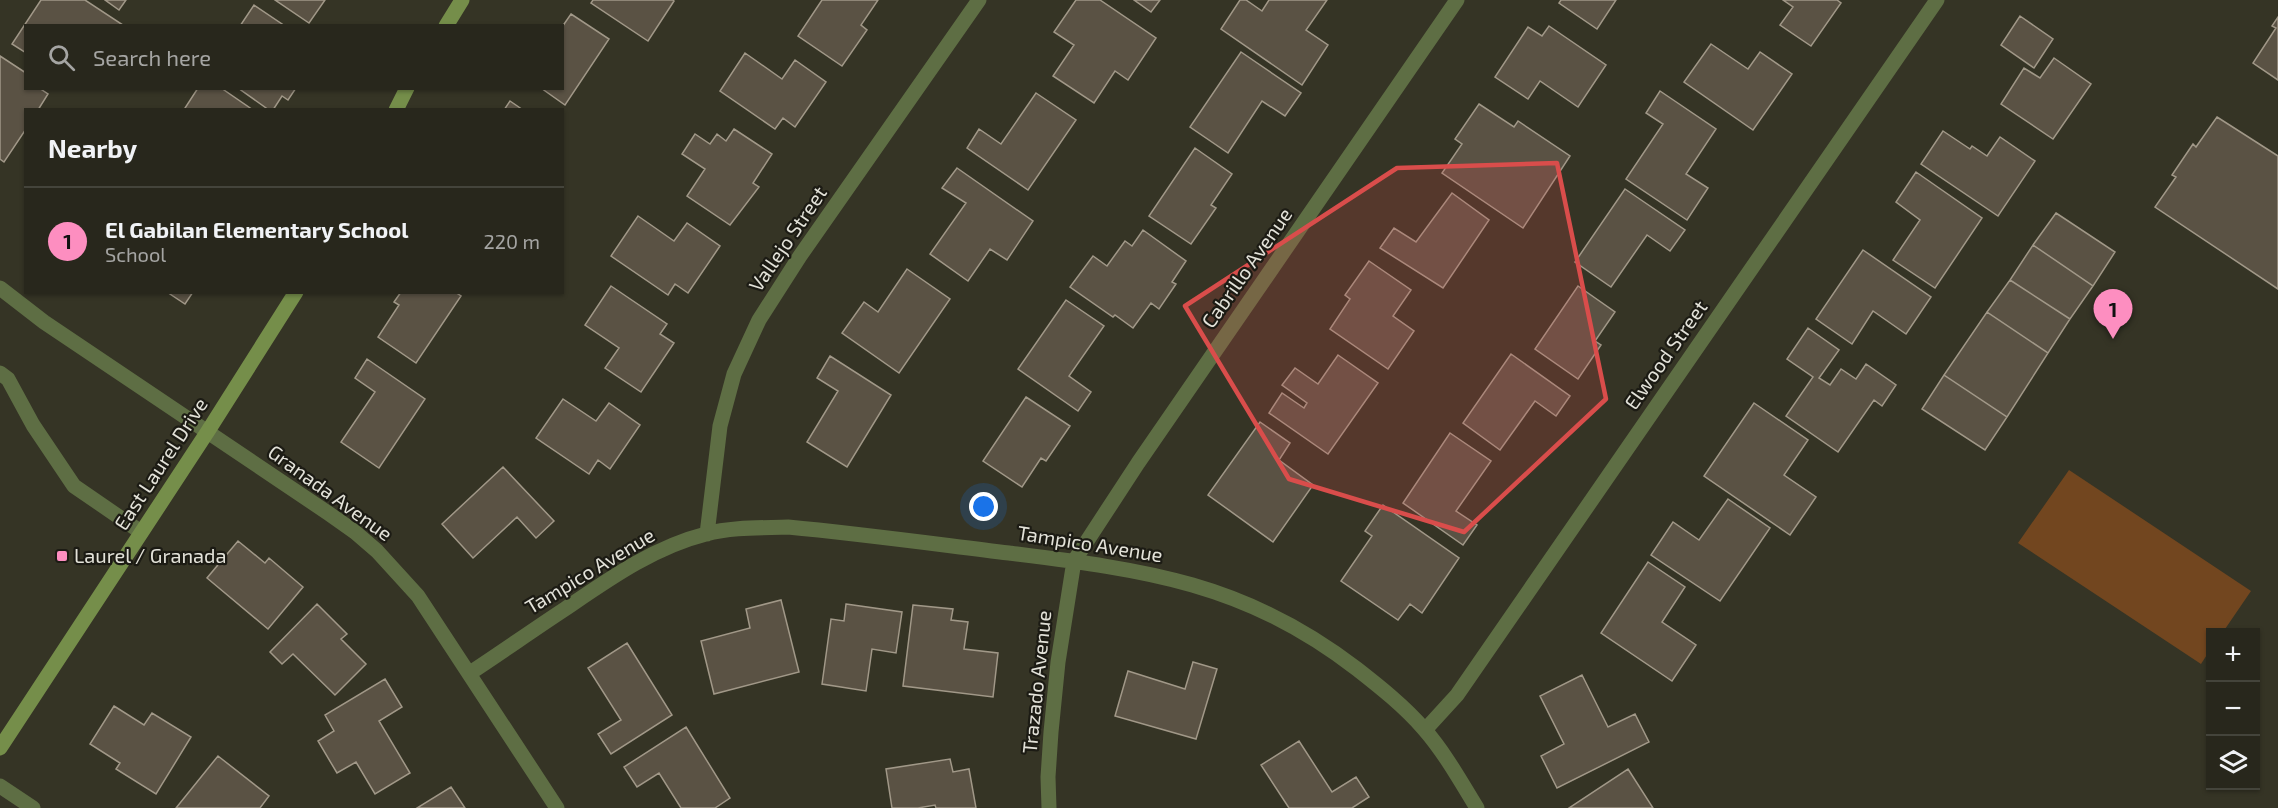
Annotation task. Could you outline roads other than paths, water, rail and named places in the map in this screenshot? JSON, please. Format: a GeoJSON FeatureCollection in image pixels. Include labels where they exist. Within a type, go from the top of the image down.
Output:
{"type":"FeatureCollection","features":[{"type":"Feature","properties":{"kind":"main road"},"geometry":{"type":"LineString","coordinates":[[447,24],[462,0]]}},
{"type":"Feature","properties":{"kind":"main road"},"geometry":{"type":"LineString","coordinates":[[397,108],[406,90]]}},
{"type":"Feature","properties":{"kind":"main road","name":"East Laurel Drive"},"geometry":{"type":"LineString","coordinates":[[0,748],[208,431],[295,294]]}},
{"type":"Feature","properties":{"kind":"street","name":"Vallejo Street"},"geometry":{"type":"LineString","coordinates":[[707,534],[720,426],[734,374],[759,320],[800,256],[979,0]]}},
{"type":"Feature","properties":{"kind":"street","name":"Cabrillo Avenue"},"geometry":{"type":"LineString","coordinates":[[1074,561],[1138,463],[1457,0]]}},
{"type":"Feature","properties":{"kind":"street","name":"Elwood Street"},"geometry":{"type":"LineString","coordinates":[[1425,730],[1457,695],[1937,0]]}},
{"type":"Feature","properties":{"kind":"street","name":"Granada Avenue"},"geometry":{"type":"LineString","coordinates":[[0,288],[44,322],[337,519],[376,551],[418,596],[557,808]]}},
{"type":"Feature","properties":{"kind":"street"},"geometry":{"type":"LineString","coordinates":[[0,373],[9,379],[33,424],[75,486],[141,532]]}},
{"type":"Feature","properties":{"kind":"street","name":"Tampico Avenue"},"geometry":{"type":"LineString","coordinates":[[470,673],[594,588],[637,562],[707,534],[748,528],[788,527],[1074,561],[1157,574],[1199,585],[1265,611],[1304,632],[1342,658],[1390,696],[1425,730],[1478,808]]}},
{"type":"Feature","properties":{"kind":"street","name":"Trazado Avenue"},"geometry":{"type":"LineString","coordinates":[[1048,808],[1053,708],[1074,561]]}},
{"type":"Feature","properties":{"kind":"street"},"geometry":{"type":"LineString","coordinates":[[0,786],[33,808]]}},
{"type":"Feature","properties":{"kind":"place","name":"El Gabilan Elementary School"},"geometry":{"type":"Point","coordinates":[2113,339]}},
{"type":"Feature","properties":{"kind":"place","name":"Laurel / Granada"},"geometry":{"type":"Point","coordinates":[62,556]}}]}
